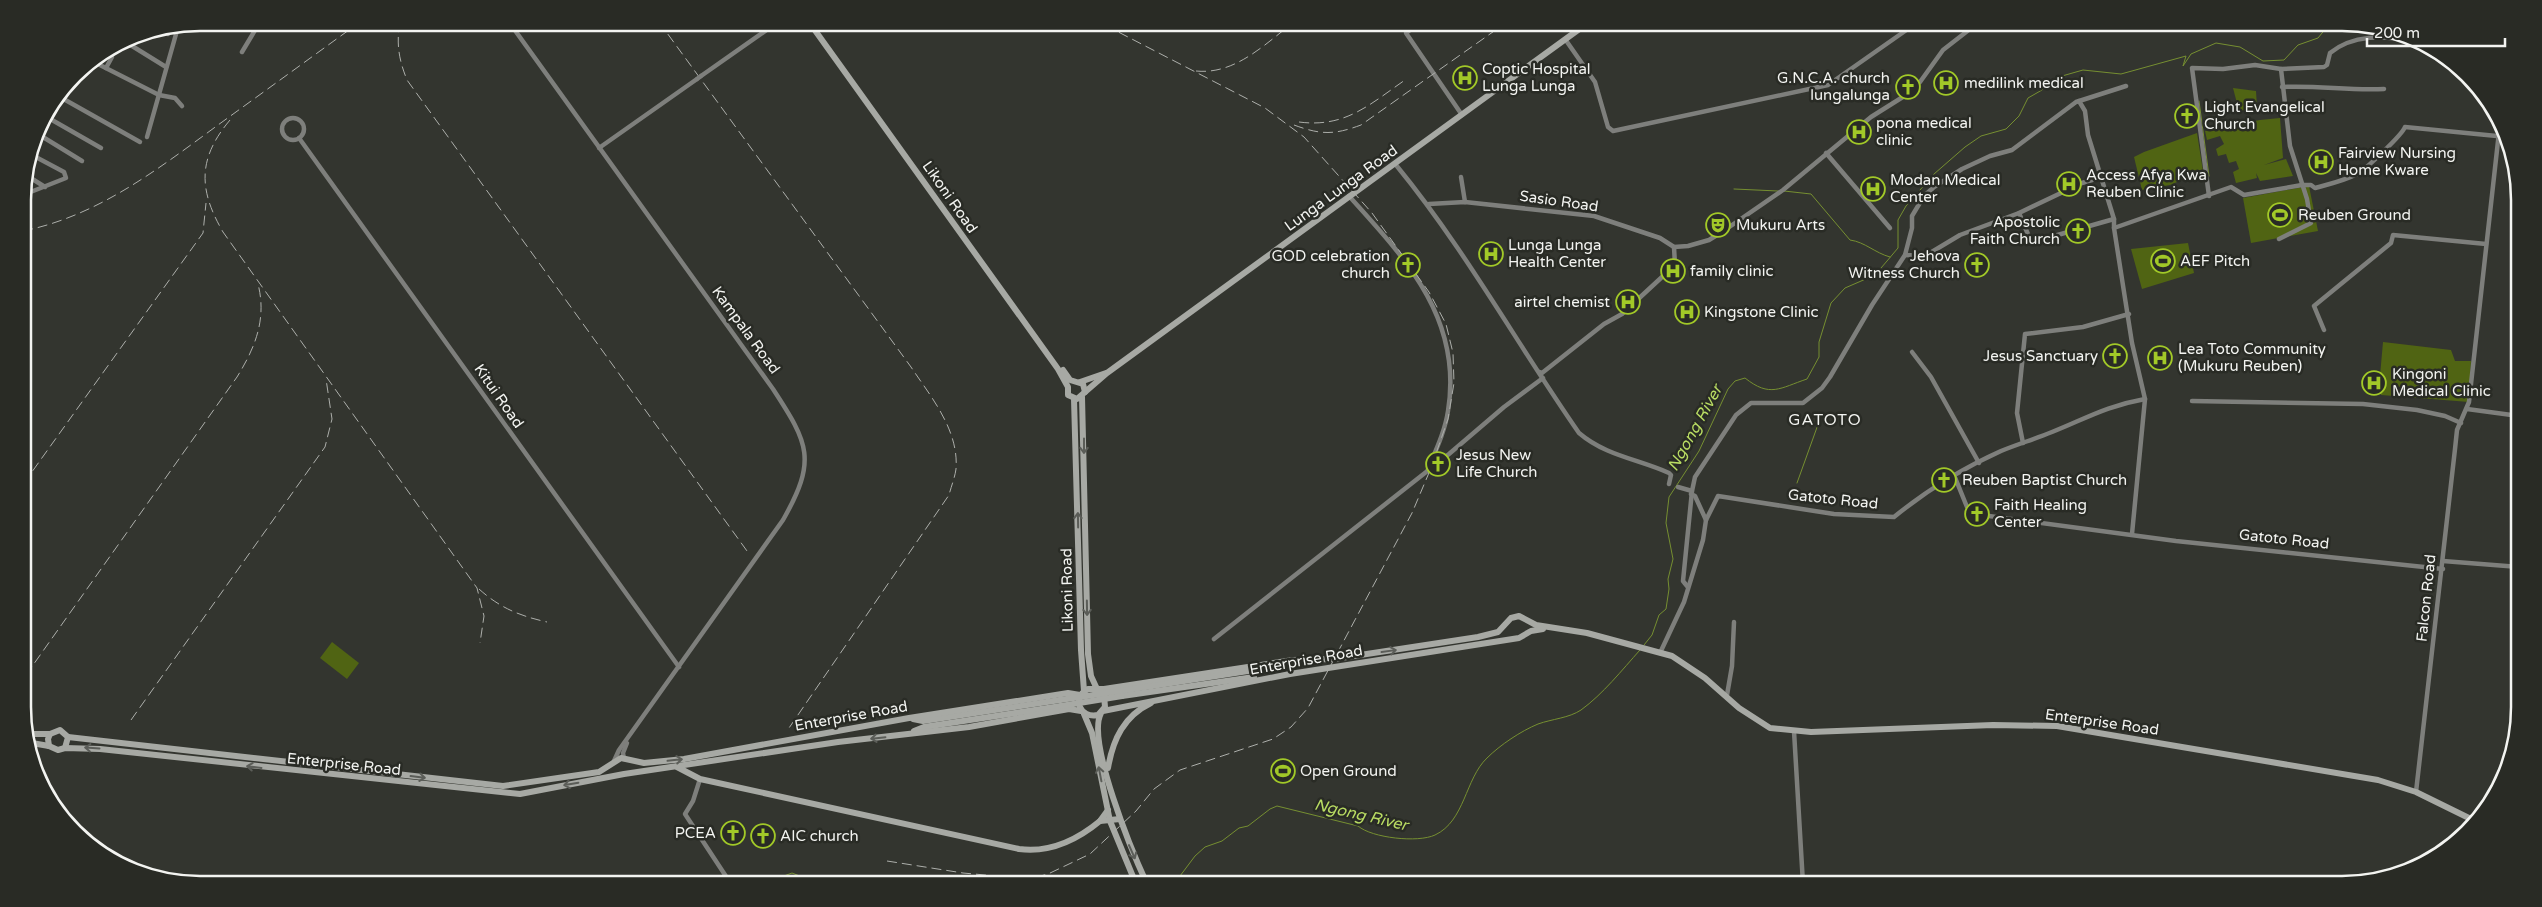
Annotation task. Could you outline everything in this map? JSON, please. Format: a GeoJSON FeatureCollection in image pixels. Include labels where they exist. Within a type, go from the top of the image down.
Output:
{"type":"FeatureCollection","features":[{"type":"Feature","properties":{"kind":"main road","name":"Likoni Road"},"geometry":{"type":"LineString","coordinates":[[817,31],[1058,369],[1068,387]]}},
{"type":"Feature","properties":{"kind":"main road","name":"Lunga Lunga Road"},"geometry":{"type":"LineString","coordinates":[[1084,395],[1107,373],[1349,196],[1396,165],[1576,31]]}},
{"type":"Feature","properties":{"kind":"main road","name":"Likoni Road"},"geometry":{"type":"LineString","coordinates":[[880,119],[1052,357],[1070,380],[1078,382]]}},
{"type":"Feature","properties":{"kind":"main road","name":"Lunga Lunga Road"},"geometry":{"type":"LineString","coordinates":[[1078,382],[1107,373]]}},
{"type":"Feature","properties":{"kind":"main road"},"geometry":{"type":"LineString","coordinates":[[1084,395],[1074,399],[1068,395],[1068,387],[1078,382],[1085,386],[1088,654],[1091,676],[1097,689],[1106,699],[1099,723],[1114,802],[1143,876]]}},
{"type":"Feature","properties":{"kind":"main road","name":"Likoni Road"},"geometry":{"type":"LineString","coordinates":[[1074,399],[1082,693]]}},
{"type":"Feature","properties":{"kind":"main road"},"geometry":{"type":"LineString","coordinates":[[1516,616],[1550,629],[1514,638],[1508,633],[1506,625],[1509,620],[1516,616]]}},
{"type":"Feature","properties":{"kind":"main road"},"geometry":{"type":"LineString","coordinates":[[1526,634],[1527,621]]}},
{"type":"Feature","properties":{"kind":"main road","name":"Enterprise Road"},"geometry":{"type":"LineString","coordinates":[[1097,689],[1293,660],[1334,659],[1456,641],[1495,634],[1506,625]]}},
{"type":"Feature","properties":{"kind":"main road","name":"Enterprise Road"},"geometry":{"type":"LineString","coordinates":[[1550,629],[1588,633],[1672,656],[1727,696],[1739,708],[1770,728],[1794,731],[1993,725],[2057,726],[2350,774],[2416,792],[2469,818]]}},
{"type":"Feature","properties":{"kind":"main road","name":"Enterprise Road"},"geometry":{"type":"LineString","coordinates":[[1102,712],[1290,674],[1514,638]]}},
{"type":"Feature","properties":{"kind":"main road"},"geometry":{"type":"LineString","coordinates":[[909,718],[924,721],[1268,668],[1293,660]]}},
{"type":"Feature","properties":{"kind":"main road"},"geometry":{"type":"LineString","coordinates":[[910,734],[924,727],[1258,676],[1290,674]]}},
{"type":"Feature","properties":{"kind":"main road"},"geometry":{"type":"LineString","coordinates":[[1097,689],[1082,693],[1079,705],[1090,724],[1110,821],[1133,876]]}},
{"type":"Feature","properties":{"kind":"main road","name":"Enterprise Road"},"geometry":{"type":"LineString","coordinates":[[33,734],[50,734],[60,730],[68,737],[503,786],[593,773],[604,770],[614,762],[626,760],[644,763],[684,759],[909,718],[1068,693],[1082,693]]}},
{"type":"Feature","properties":{"kind":"main road"},"geometry":{"type":"LineString","coordinates":[[1107,772],[1113,745],[1121,728],[1140,709],[1159,699]]}},
{"type":"Feature","properties":{"kind":"main road","name":"Enterprise Road"},"geometry":{"type":"LineString","coordinates":[[35,744],[50,746],[58,750],[65,748],[94,748],[520,794],[622,775],[838,742],[969,727],[1069,709],[1083,712]]}},
{"type":"Feature","properties":{"kind":"main road"},"geometry":{"type":"LineString","coordinates":[[1083,712],[1091,716],[1102,712]]}},
{"type":"Feature","properties":{"kind":"main road"},"geometry":{"type":"LineString","coordinates":[[1090,724],[1094,722],[1099,723]]}},
{"type":"Feature","properties":{"kind":"main road"},"geometry":{"type":"LineString","coordinates":[[50,734],[48,741],[50,746]]}},
{"type":"Feature","properties":{"kind":"main road"},"geometry":{"type":"LineString","coordinates":[[65,748],[68,737]]}},
{"type":"Feature","properties":{"kind":"main road"},"geometry":{"type":"LineString","coordinates":[[194,760],[196,752]]}},
{"type":"Feature","properties":{"kind":"main road"},"geometry":{"type":"LineString","coordinates":[[614,762],[613,771],[622,775],[629,769],[626,760]]}},
{"type":"Feature","properties":{"kind":"main road"},"geometry":{"type":"LineString","coordinates":[[678,767],[700,779],[970,840],[1025,850],[1048,848],[1062,844],[1100,821],[1114,802]]}},
{"type":"Feature","properties":{"kind":"main road"},"geometry":{"type":"LineString","coordinates":[[1100,821],[1120,819]]}},
{"type":"Feature","properties":{"kind":"street"},"geometry":{"type":"LineString","coordinates":[[242,52],[255,31]]}},
{"type":"Feature","properties":{"kind":"street","name":"Kampala Road"},"geometry":{"type":"LineString","coordinates":[[514,31],[773,389],[798,427],[804,448],[805,465],[802,484],[783,520],[619,750],[614,762]]}},
{"type":"Feature","properties":{"kind":"street"},"geometry":{"type":"LineString","coordinates":[[599,148],[765,31]]}},
{"type":"Feature","properties":{"kind":"street"},"geometry":{"type":"LineString","coordinates":[[1409,31],[1406,33],[1462,115]]}},
{"type":"Feature","properties":{"kind":"street"},"geometry":{"type":"LineString","coordinates":[[1565,39],[1596,82],[1608,127],[1613,131],[1828,85],[1904,31]]}},
{"type":"Feature","properties":{"kind":"street"},"geometry":{"type":"LineString","coordinates":[[1539,372],[1542,373],[1604,324],[1622,314],[1633,302],[1668,274],[1675,265],[1674,247],[1688,246],[1709,240],[1783,190],[1871,117],[1906,95],[1904,92],[1920,82],[1943,50],[1967,31]]}},
{"type":"Feature","properties":{"kind":"street"},"geometry":{"type":"LineString","coordinates":[[147,137],[176,33]]}},
{"type":"Feature","properties":{"kind":"street"},"geometry":{"type":"LineString","coordinates":[[2209,196],[2192,68],[2223,69],[2255,65],[2281,69],[2326,66],[2330,53],[2350,42],[2384,36]]}},
{"type":"Feature","properties":{"kind":"street"},"geometry":{"type":"LineString","coordinates":[[132,46],[166,67]]}},
{"type":"Feature","properties":{"kind":"street"},"geometry":{"type":"LineString","coordinates":[[106,68],[112,57]]}},
{"type":"Feature","properties":{"kind":"street"},"geometry":{"type":"LineString","coordinates":[[100,65],[159,95],[175,98],[182,106]]}},
{"type":"Feature","properties":{"kind":"street"},"geometry":{"type":"LineString","coordinates":[[2279,239],[2311,223],[2307,199],[2290,146],[2281,69]]}},
{"type":"Feature","properties":{"kind":"street"},"geometry":{"type":"LineString","coordinates":[[2282,86],[2303,85],[2356,91],[2384,89]]}},
{"type":"Feature","properties":{"kind":"street"},"geometry":{"type":"LineString","coordinates":[[1687,586],[1683,581],[1691,492],[1700,469],[1744,408],[1751,403],[1804,403],[1822,388],[1872,305],[1905,255],[1912,228],[1912,216],[1924,196],[1962,169],[1990,156],[2012,150],[2037,133],[2052,118],[2079,101],[2126,86]]}},
{"type":"Feature","properties":{"kind":"street"},"geometry":{"type":"LineString","coordinates":[[64,99],[140,142]]}},
{"type":"Feature","properties":{"kind":"street"},"geometry":{"type":"LineString","coordinates":[[2079,101],[2085,111],[2088,134],[2114,219],[2114,228],[2145,399],[2132,534]]}},
{"type":"Feature","properties":{"kind":"street"},"geometry":{"type":"LineString","coordinates":[[296,118],[303,123],[304,132],[299,138],[292,140],[283,136],[281,128],[286,120],[296,118]]}},
{"type":"Feature","properties":{"kind":"street"},"geometry":{"type":"LineString","coordinates":[[52,120],[101,148]]}},
{"type":"Feature","properties":{"kind":"street"},"geometry":{"type":"LineString","coordinates":[[2114,228],[2231,187],[2244,195],[2302,185],[2311,185],[2315,188],[2357,174],[2392,144],[2406,127],[2498,136]]}},
{"type":"Feature","properties":{"kind":"street"},"geometry":{"type":"LineString","coordinates":[[44,137],[82,161]]}},
{"type":"Feature","properties":{"kind":"street","name":"Kitui Road"},"geometry":{"type":"LineString","coordinates":[[299,138],[679,667]]}},
{"type":"Feature","properties":{"kind":"street","name":"Falcon Road"},"geometry":{"type":"LineString","coordinates":[[2416,792],[2444,561],[2457,430],[2467,409],[2499,138]]}},
{"type":"Feature","properties":{"kind":"street"},"geometry":{"type":"LineString","coordinates":[[1826,153],[1890,228]]}},
{"type":"Feature","properties":{"kind":"street"},"geometry":{"type":"LineString","coordinates":[[32,192],[63,181],[66,174],[36,158]]}},
{"type":"Feature","properties":{"kind":"street"},"geometry":{"type":"LineString","coordinates":[[1396,165],[1429,204],[1467,259],[1520,345],[1584,437],[1621,457],[1645,463],[1669,473],[1671,475],[1669,484]]}},
{"type":"Feature","properties":{"kind":"street"},"geometry":{"type":"LineString","coordinates":[[1461,177],[1465,202]]}},
{"type":"Feature","properties":{"kind":"street"},"geometry":{"type":"LineString","coordinates":[[1905,255],[1925,256],[1960,235],[2019,213],[2082,183],[2102,177]]}},
{"type":"Feature","properties":{"kind":"street"},"geometry":{"type":"LineString","coordinates":[[33,179],[45,187]]}},
{"type":"Feature","properties":{"kind":"street"},"geometry":{"type":"LineString","coordinates":[[1349,196],[1423,286],[1443,327],[1451,371],[1451,388],[1442,432],[1428,470]]}},
{"type":"Feature","properties":{"kind":"street","name":"Sasio Road"},"geometry":{"type":"LineString","coordinates":[[1429,204],[1465,202],[1594,216],[1660,238],[1674,247]]}},
{"type":"Feature","properties":{"kind":"street"},"geometry":{"type":"LineString","coordinates":[[2019,213],[2030,239],[2047,238],[2114,219]]}},
{"type":"Feature","properties":{"kind":"street"},"geometry":{"type":"LineString","coordinates":[[2324,330],[2314,306],[2391,243],[2393,235],[2486,244]]}},
{"type":"Feature","properties":{"kind":"street"},"geometry":{"type":"LineString","coordinates":[[2023,443],[2017,413],[2025,334],[2083,328],[2129,314]]}},
{"type":"Feature","properties":{"kind":"street"},"geometry":{"type":"LineString","coordinates":[[1912,352],[1931,377],[1979,463]]}},
{"type":"Feature","properties":{"kind":"street"},"geometry":{"type":"LineString","coordinates":[[1214,639],[1428,470],[1504,407],[1543,378]]}},
{"type":"Feature","properties":{"kind":"street","name":"Gatoto Road"},"geometry":{"type":"LineString","coordinates":[[1660,653],[1681,608],[1703,540],[1706,520],[1719,495],[1834,514],[1894,518],[1930,490],[2000,451],[2116,404],[2145,399]]}},
{"type":"Feature","properties":{"kind":"street"},"geometry":{"type":"LineString","coordinates":[[2192,401],[2363,404],[2417,410],[2445,416],[2461,423]]}},
{"type":"Feature","properties":{"kind":"street"},"geometry":{"type":"LineString","coordinates":[[2467,409],[2511,415]]}},
{"type":"Feature","properties":{"kind":"street","name":"Gatoto Road"},"geometry":{"type":"LineString","coordinates":[[1954,475],[1967,507],[1974,514],[2176,541],[2443,568]]}},
{"type":"Feature","properties":{"kind":"street"},"geometry":{"type":"LineString","coordinates":[[1678,487],[1691,492],[1695,496],[1706,520]]}},
{"type":"Feature","properties":{"kind":"street"},"geometry":{"type":"LineString","coordinates":[[2444,561],[2511,566]]}},
{"type":"Feature","properties":{"kind":"street"},"geometry":{"type":"LineString","coordinates":[[1727,696],[1732,666],[1734,622]]}},
{"type":"Feature","properties":{"kind":"street"},"geometry":{"type":"LineString","coordinates":[[1794,731],[1802,875]]}},
{"type":"Feature","properties":{"kind":"street"},"geometry":{"type":"LineString","coordinates":[[626,760],[623,753],[629,737]]}},
{"type":"Feature","properties":{"kind":"street"},"geometry":{"type":"LineString","coordinates":[[700,779],[693,802],[685,814],[726,876]]}},
{"type":"Feature","properties":{"kind":"green space"},"geometry":{"type":"Polygon","coordinates":[[[2233,88],[2256,91],[2257,108],[2239,111],[2233,88]]]}},
{"type":"Feature","properties":{"kind":"green space"},"geometry":{"type":"Polygon","coordinates":[[[2280,118],[2283,158],[2264,165],[2286,159],[2293,176],[2260,181],[2256,173],[2257,178],[2236,183],[2233,172],[2239,169],[2236,161],[2229,163],[2226,154],[2218,156],[2216,149],[2224,144],[2220,136],[2207,140],[2205,131],[2280,118]]]}},
{"type":"Feature","properties":{"kind":"green space"},"geometry":{"type":"Polygon","coordinates":[[[2197,133],[2203,171],[2170,185],[2142,190],[2134,157],[2197,133]]]}},
{"type":"Feature","properties":{"kind":"green space","name":"Reuben Ground"},"geometry":{"type":"Polygon","coordinates":[[[2309,186],[2318,231],[2251,243],[2243,198],[2309,186]]]}},
{"type":"Feature","properties":{"kind":"green space","name":"AEF Pitch"},"geometry":{"type":"Polygon","coordinates":[[[2188,243],[2194,273],[2142,289],[2131,249],[2188,243]]]}},
{"type":"Feature","properties":{"kind":"green space"},"geometry":{"type":"Polygon","coordinates":[[[2383,342],[2451,350],[2455,361],[2471,361],[2469,402],[2381,395],[2379,387],[2383,342]]]}},
{"type":"Feature","properties":{"kind":"green space"},"geometry":{"type":"Polygon","coordinates":[[[332,642],[359,663],[347,679],[320,658],[332,642]]]}},
{"type":"Feature","properties":{"kind":"waterway","name":"Ngong River"},"geometry":{"type":"LineString","coordinates":[[1644,645],[1652,635],[1659,615],[1666,609],[1669,589],[1668,579],[1673,559],[1666,523],[1669,497],[1699,451],[1728,389],[1735,381],[1745,378],[1761,388],[1768,389],[1782,388],[1807,379],[1819,357],[1819,342],[1831,303],[1845,288],[1875,275],[1898,248],[1898,220],[1906,206],[1934,174],[1965,147],[1981,136],[2006,129],[2019,116],[2028,98],[2042,90],[2055,78],[2083,70],[2121,74],[2186,56],[2183,66],[2191,54],[2216,43],[2240,47],[2263,61],[2284,60],[2298,45],[2318,38],[2324,31]]}},
{"type":"Feature","properties":{"kind":"waterway"},"geometry":{"type":"LineString","coordinates":[[2199,101],[2209,176]]}},
{"type":"Feature","properties":{"kind":"waterway"},"geometry":{"type":"LineString","coordinates":[[1734,189],[1778,191]]}},
{"type":"Feature","properties":{"kind":"waterway"},"geometry":{"type":"LineString","coordinates":[[1784,191],[1811,194],[1850,240],[1890,257]]}},
{"type":"Feature","properties":{"kind":"waterway"},"geometry":{"type":"LineString","coordinates":[[1797,483],[1820,419]]}},
{"type":"Feature","properties":{"kind":"waterway","name":"Ngong River"},"geometry":{"type":"LineString","coordinates":[[1180,876],[1195,856],[1205,847],[1222,841],[1239,828],[1248,826],[1270,809],[1277,806],[1358,826],[1374,834],[1384,836],[1418,839],[1435,835],[1445,829],[1453,820],[1474,777],[1492,753],[1531,727],[1571,715],[1581,710],[1605,689],[1640,650]]}},
{"type":"Feature","properties":{"kind":"waterway","name":"Ngong River"},"geometry":{"type":"LineString","coordinates":[[785,876],[792,873],[799,876]]}},
{"type":"Feature","properties":{"kind":"railway"},"geometry":{"type":"LineString","coordinates":[[32,229],[77,214],[126,189],[150,174],[348,31]]}},
{"type":"Feature","properties":{"kind":"railway"},"geometry":{"type":"LineString","coordinates":[[399,31],[399,52],[407,80],[747,551]]}},
{"type":"Feature","properties":{"kind":"railway"},"geometry":{"type":"LineString","coordinates":[[666,31],[927,390],[948,427],[956,455],[956,469],[949,495],[789,728]]}},
{"type":"Feature","properties":{"kind":"railway"},"geometry":{"type":"LineString","coordinates":[[1042,876],[1090,854],[1136,811],[1154,789],[1180,770],[1273,739],[1291,727],[1308,708],[1412,513],[1431,468],[1448,419],[1454,383],[1453,353],[1446,324],[1429,292],[1372,213],[1304,137],[1265,108],[1116,31]]}},
{"type":"Feature","properties":{"kind":"railway"},"geometry":{"type":"LineString","coordinates":[[1196,71],[1210,71],[1236,63],[1261,48],[1283,31]]}},
{"type":"Feature","properties":{"kind":"railway"},"geometry":{"type":"LineString","coordinates":[[1294,125],[1320,132],[1343,131],[1361,125],[1494,31]]}},
{"type":"Feature","properties":{"kind":"railway"},"geometry":{"type":"LineString","coordinates":[[1299,122],[1315,123],[1330,121],[1356,113],[1405,80]]}},
{"type":"Feature","properties":{"kind":"railway"},"geometry":{"type":"LineString","coordinates":[[230,120],[219,134],[207,161],[205,174],[206,188],[215,216],[223,232],[477,588],[484,616],[480,643]]}},
{"type":"Feature","properties":{"kind":"railway"},"geometry":{"type":"LineString","coordinates":[[31,473],[203,233],[206,203]]}},
{"type":"Feature","properties":{"kind":"railway"},"geometry":{"type":"LineString","coordinates":[[31,668],[237,377],[258,333],[261,309],[258,284]]}},
{"type":"Feature","properties":{"kind":"railway"},"geometry":{"type":"LineString","coordinates":[[131,720],[325,447],[332,419],[326,379]]}},
{"type":"Feature","properties":{"kind":"railway"},"geometry":{"type":"LineString","coordinates":[[479,589],[511,610],[547,622]]}},
{"type":"Feature","properties":{"kind":"railway"},"geometry":{"type":"LineString","coordinates":[[887,861],[992,876]]}},
{"type":"Feature","properties":{"kind":"place","name":"Coptic Hospital Lunga Lunga"},"geometry":{"type":"Point","coordinates":[1465,78]}},
{"type":"Feature","properties":{"kind":"place","name":"medilink medical"},"geometry":{"type":"Point","coordinates":[1946,83]}},
{"type":"Feature","properties":{"kind":"place","name":"G.N.C.A. church lungalunga"},"geometry":{"type":"Point","coordinates":[1908,87]}},
{"type":"Feature","properties":{"kind":"place","name":"Light Evangelical Church"},"geometry":{"type":"Point","coordinates":[2187,116]}},
{"type":"Feature","properties":{"kind":"place","name":"pona medical clinic"},"geometry":{"type":"Point","coordinates":[1859,132]}},
{"type":"Feature","properties":{"kind":"place","name":"Fairview Nursing Home Kware"},"geometry":{"type":"Point","coordinates":[2321,162]}},
{"type":"Feature","properties":{"kind":"place","name":"Access Afya Kwa Reuben Clinic"},"geometry":{"type":"Point","coordinates":[2069,184]}},
{"type":"Feature","properties":{"kind":"place","name":"Modan Medical Center"},"geometry":{"type":"Point","coordinates":[1873,189]}},
{"type":"Feature","properties":{"kind":"place","name":"Reuben Ground"},"geometry":{"type":"Point","coordinates":[2280,215]}},
{"type":"Feature","properties":{"kind":"place","name":"Mukuru Arts"},"geometry":{"type":"Point","coordinates":[1718,225]}},
{"type":"Feature","properties":{"kind":"place","name":"Apostolic Faith Church"},"geometry":{"type":"Point","coordinates":[2078,231]}},
{"type":"Feature","properties":{"kind":"place","name":"Lunga Lunga Health Center"},"geometry":{"type":"Point","coordinates":[1491,254]}},
{"type":"Feature","properties":{"kind":"place","name":"AEF Pitch"},"geometry":{"type":"Point","coordinates":[2163,261]}},
{"type":"Feature","properties":{"kind":"place","name":"GOD celebration church"},"geometry":{"type":"Point","coordinates":[1408,265]}},
{"type":"Feature","properties":{"kind":"place","name":"Jehova Witness Church"},"geometry":{"type":"Point","coordinates":[1977,265]}},
{"type":"Feature","properties":{"kind":"place","name":"family clinic"},"geometry":{"type":"Point","coordinates":[1673,271]}},
{"type":"Feature","properties":{"kind":"place","name":"airtel chemist"},"geometry":{"type":"Point","coordinates":[1628,302]}},
{"type":"Feature","properties":{"kind":"place","name":"Kingstone Clinic"},"geometry":{"type":"Point","coordinates":[1687,312]}},
{"type":"Feature","properties":{"kind":"place","name":"Jesus Sanctuary"},"geometry":{"type":"Point","coordinates":[2115,356]}},
{"type":"Feature","properties":{"kind":"place","name":"Lea Toto Community (Mukuru Reuben)"},"geometry":{"type":"Point","coordinates":[2160,358]}},
{"type":"Feature","properties":{"kind":"place","name":"Kingoni Medical Clinic"},"geometry":{"type":"Point","coordinates":[2374,383]}},
{"type":"Feature","properties":{"kind":"place","name":"Jesus New Life Church"},"geometry":{"type":"Point","coordinates":[1438,464]}},
{"type":"Feature","properties":{"kind":"place","name":"Reuben Baptist Church"},"geometry":{"type":"Point","coordinates":[1944,480]}},
{"type":"Feature","properties":{"kind":"place","name":"Faith Healing Center"},"geometry":{"type":"Point","coordinates":[1977,514]}},
{"type":"Feature","properties":{"kind":"place","name":"Open Ground"},"geometry":{"type":"Point","coordinates":[1283,771]}},
{"type":"Feature","properties":{"kind":"place","name":"PCEA"},"geometry":{"type":"Point","coordinates":[733,833]}},
{"type":"Feature","properties":{"kind":"place","name":"AIC church"},"geometry":{"type":"Point","coordinates":[763,836]}},
{"type":"Feature","properties":{"kind":"district","name":"GATOTO"},"geometry":{"type":"Point","coordinates":[1825,420]}}]}
